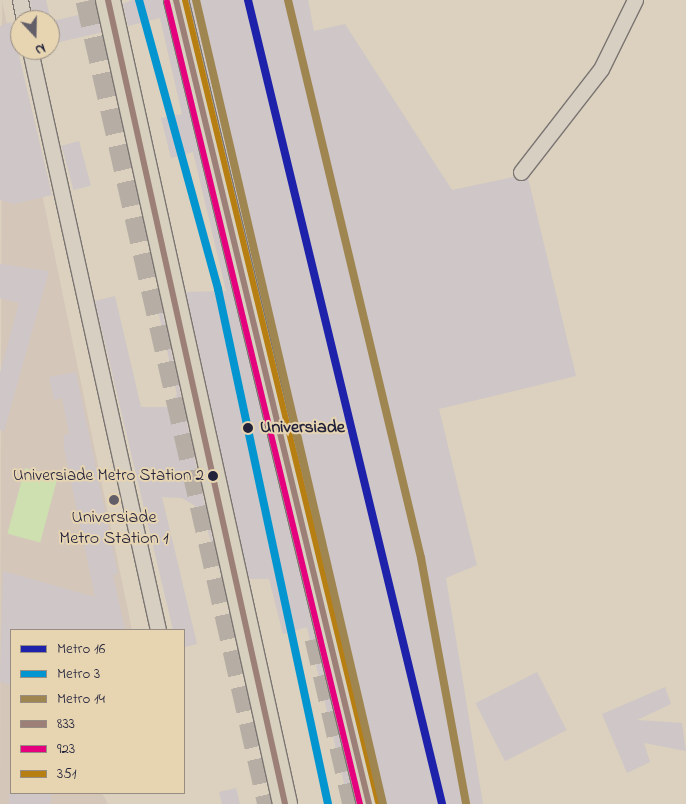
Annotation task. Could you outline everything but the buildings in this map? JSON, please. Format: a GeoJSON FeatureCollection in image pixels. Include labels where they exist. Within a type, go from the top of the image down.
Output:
{"type":"FeatureCollection","features":[{"type":"Feature","properties":{"kind":"main road"},"geometry":{"type":"LineString","coordinates":[[108,0],[285,804]]}},
{"type":"Feature","properties":{"kind":"main road"},"geometry":{"type":"LineString","coordinates":[[176,0],[369,804]]}},
{"type":"Feature","properties":{"kind":"street"},"geometry":{"type":"LineString","coordinates":[[522,172],[601,70],[635,0]]}},
{"type":"Feature","properties":{"kind":"street"},"geometry":{"type":"LineString","coordinates":[[32,60],[158,629]]}},
{"type":"Feature","properties":{"kind":"shaded area"},"geometry":{"type":"Polygon","coordinates":[[[2,0],[10,39],[10,60],[14,60],[132,629],[10,629],[10,794],[103,794],[108,804],[0,804],[2,0]]]}},
{"type":"Feature","properties":{"kind":"green space"},"geometry":{"type":"Polygon","coordinates":[[[25,468],[58,477],[40,542],[7,534],[25,468]]]}},
{"type":"Feature","properties":{"kind":"tunnel"},"geometry":{"type":"LineString","coordinates":[[88,0],[270,804]]}},
{"type":"Feature","properties":{"kind":"tunnel"},"geometry":{"type":"LineString","coordinates":[[317,638],[355,804]]}},
{"type":"Feature","properties":{"kind":"metro line","name":"3"},"geometry":{"type":"LineString","coordinates":[[139,0],[218,289],[328,804]]}},
{"type":"Feature","properties":{"kind":"metro line","name":"14"},"geometry":{"type":"LineString","coordinates":[[196,0],[383,804]]}},
{"type":"Feature","properties":{"kind":"metro line","name":"16"},"geometry":{"type":"LineString","coordinates":[[248,0],[442,804]]}},
{"type":"Feature","properties":{"kind":"metro line","name":"14"},"geometry":{"type":"LineString","coordinates":[[288,0],[421,558],[466,804]]}},
{"type":"Feature","properties":{"kind":"transit line","name":"833"},"geometry":{"type":"LineString","coordinates":[[108,0],[285,804]]}},
{"type":"Feature","properties":{"kind":"transit line","name":"833"},"geometry":{"type":"LineString","coordinates":[[176,0],[369,804]]}},
{"type":"Feature","properties":{"kind":"transit line","name":"351"},"geometry":{"type":"LineString","coordinates":[[185,0],[378,802]]}},
{"type":"Feature","properties":{"kind":"transit line","name":"923"},"geometry":{"type":"LineString","coordinates":[[167,2],[360,804]]}},
{"type":"Feature","properties":{"kind":"place","name":"Universiade"},"geometry":{"type":"Point","coordinates":[248,428]}},
{"type":"Feature","properties":{"kind":"place","name":"Universiade Metro Station 2"},"geometry":{"type":"Point","coordinates":[213,476]}},
{"type":"Feature","properties":{"kind":"place","name":"Universiade Metro Station 1"},"geometry":{"type":"Point","coordinates":[114,500]}}]}
